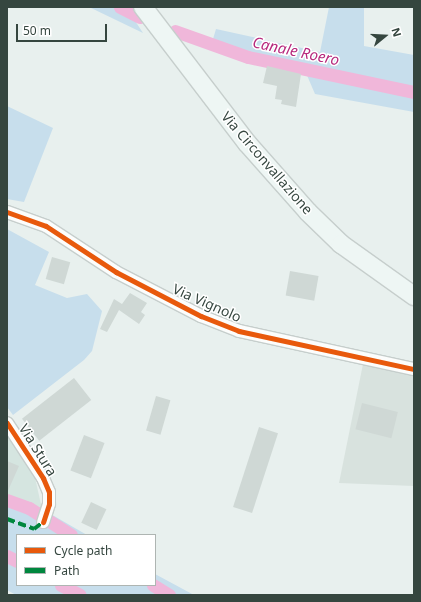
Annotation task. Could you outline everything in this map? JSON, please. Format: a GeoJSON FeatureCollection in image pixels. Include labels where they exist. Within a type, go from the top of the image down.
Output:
{"type":"FeatureCollection","features":[{"type":"Feature","properties":{"kind":"main road","name":"Via Circonvallazione"},"geometry":{"type":"LineString","coordinates":[[143,7],[247,143],[308,212],[341,244],[414,296]]}},
{"type":"Feature","properties":{"kind":"street","name":"Via Vignolo"},"geometry":{"type":"LineString","coordinates":[[7,212],[46,226],[116,272],[201,316],[232,329],[265,338],[414,369]]}},
{"type":"Feature","properties":{"kind":"street","name":"Via Stura"},"geometry":{"type":"LineString","coordinates":[[7,423],[43,478],[49,492],[45,517]]}},
{"type":"Feature","properties":{"kind":"shaded area"},"geometry":{"type":"Polygon","coordinates":[[[89,7],[126,7],[143,33],[89,7]]]}},
{"type":"Feature","properties":{"kind":"shaded area"},"geometry":{"type":"Polygon","coordinates":[[[329,7],[364,7],[364,46],[414,55],[414,112],[315,94],[306,73],[261,62],[248,62],[210,49],[216,29],[320,52],[329,7]]]}},
{"type":"Feature","properties":{"kind":"shaded area"},"geometry":{"type":"Polygon","coordinates":[[[7,106],[53,128],[24,202],[7,199],[7,106]]]}},
{"type":"Feature","properties":{"kind":"shaded area"},"geometry":{"type":"Polygon","coordinates":[[[7,229],[49,252],[35,285],[67,298],[87,294],[102,311],[92,351],[84,360],[13,415],[7,407],[7,229]]]}},
{"type":"Feature","properties":{"kind":"shaded area"},"geometry":{"type":"Polygon","coordinates":[[[363,364],[414,374],[414,486],[339,483],[363,364]]]}},
{"type":"Feature","properties":{"kind":"shaded area"},"geometry":{"type":"Polygon","coordinates":[[[7,430],[34,473],[42,509],[7,495],[7,430]]]}},
{"type":"Feature","properties":{"kind":"shaded area"},"geometry":{"type":"Polygon","coordinates":[[[7,495],[42,509],[85,534],[16,534],[16,586],[156,586],[156,575],[194,595],[16,595],[7,590],[7,495]]]}},
{"type":"Feature","properties":{"kind":"building"},"geometry":{"type":"Polygon","coordinates":[[[267,66],[301,74],[296,107],[281,104],[282,100],[275,99],[277,86],[263,83],[267,66]]]}},
{"type":"Feature","properties":{"kind":"building"},"geometry":{"type":"Polygon","coordinates":[[[52,257],[70,262],[64,284],[46,279],[52,257]]]}},
{"type":"Feature","properties":{"kind":"building"},"geometry":{"type":"Polygon","coordinates":[[[290,271],[319,276],[314,301],[286,296],[290,271]]]}},
{"type":"Feature","properties":{"kind":"building"},"geometry":{"type":"Polygon","coordinates":[[[130,293],[147,303],[141,312],[145,315],[139,324],[119,310],[107,332],[100,329],[114,299],[122,304],[130,293]]]}},
{"type":"Feature","properties":{"kind":"building"},"geometry":{"type":"Polygon","coordinates":[[[74,378],[91,400],[39,441],[22,419],[74,378]]]}},
{"type":"Feature","properties":{"kind":"building"},"geometry":{"type":"Polygon","coordinates":[[[156,396],[170,400],[160,435],[146,431],[156,396]]]}},
{"type":"Feature","properties":{"kind":"building"},"geometry":{"type":"Polygon","coordinates":[[[362,403],[398,412],[391,438],[355,429],[362,403]]]}},
{"type":"Feature","properties":{"kind":"building"},"geometry":{"type":"Polygon","coordinates":[[[259,427],[278,433],[252,513],[233,507],[259,427]]]}},
{"type":"Feature","properties":{"kind":"building"},"geometry":{"type":"Polygon","coordinates":[[[84,435],[105,443],[91,478],[70,470],[84,435]]]}},
{"type":"Feature","properties":{"kind":"building"},"geometry":{"type":"Polygon","coordinates":[[[7,461],[19,466],[7,493],[7,461]]]}},
{"type":"Feature","properties":{"kind":"building"},"geometry":{"type":"Polygon","coordinates":[[[91,502],[106,509],[97,530],[81,523],[91,502]]]}},
{"type":"Feature","properties":{"kind":"waterway","name":"Canale Roero"},"geometry":{"type":"LineString","coordinates":[[120,7],[140,17]]}},
{"type":"Feature","properties":{"kind":"waterway","name":"Canale Roero"},"geometry":{"type":"LineString","coordinates":[[175,31],[248,57],[414,92]]}},
{"type":"Feature","properties":{"kind":"waterway"},"geometry":{"type":"LineString","coordinates":[[7,500],[29,508],[69,534]]}},
{"type":"Feature","properties":{"kind":"waterway"},"geometry":{"type":"LineString","coordinates":[[7,556],[16,560]]}},
{"type":"Feature","properties":{"kind":"waterway"},"geometry":{"type":"LineString","coordinates":[[63,586],[80,595]]}},
{"type":"Feature","properties":{"kind":"waterway"},"geometry":{"type":"LineString","coordinates":[[155,586],[169,595]]}},
{"type":"Feature","properties":{"kind":"marked path"},"geometry":{"type":"LineString","coordinates":[[7,519],[34,529],[43,522]]}},
{"type":"Feature","properties":{"kind":"cycle path"},"geometry":{"type":"LineString","coordinates":[[7,212],[46,226],[116,272],[201,316],[239,331],[414,369]]}},
{"type":"Feature","properties":{"kind":"cycle path"},"geometry":{"type":"LineString","coordinates":[[7,423],[43,478],[49,492],[49,504],[43,522]]}}]}
